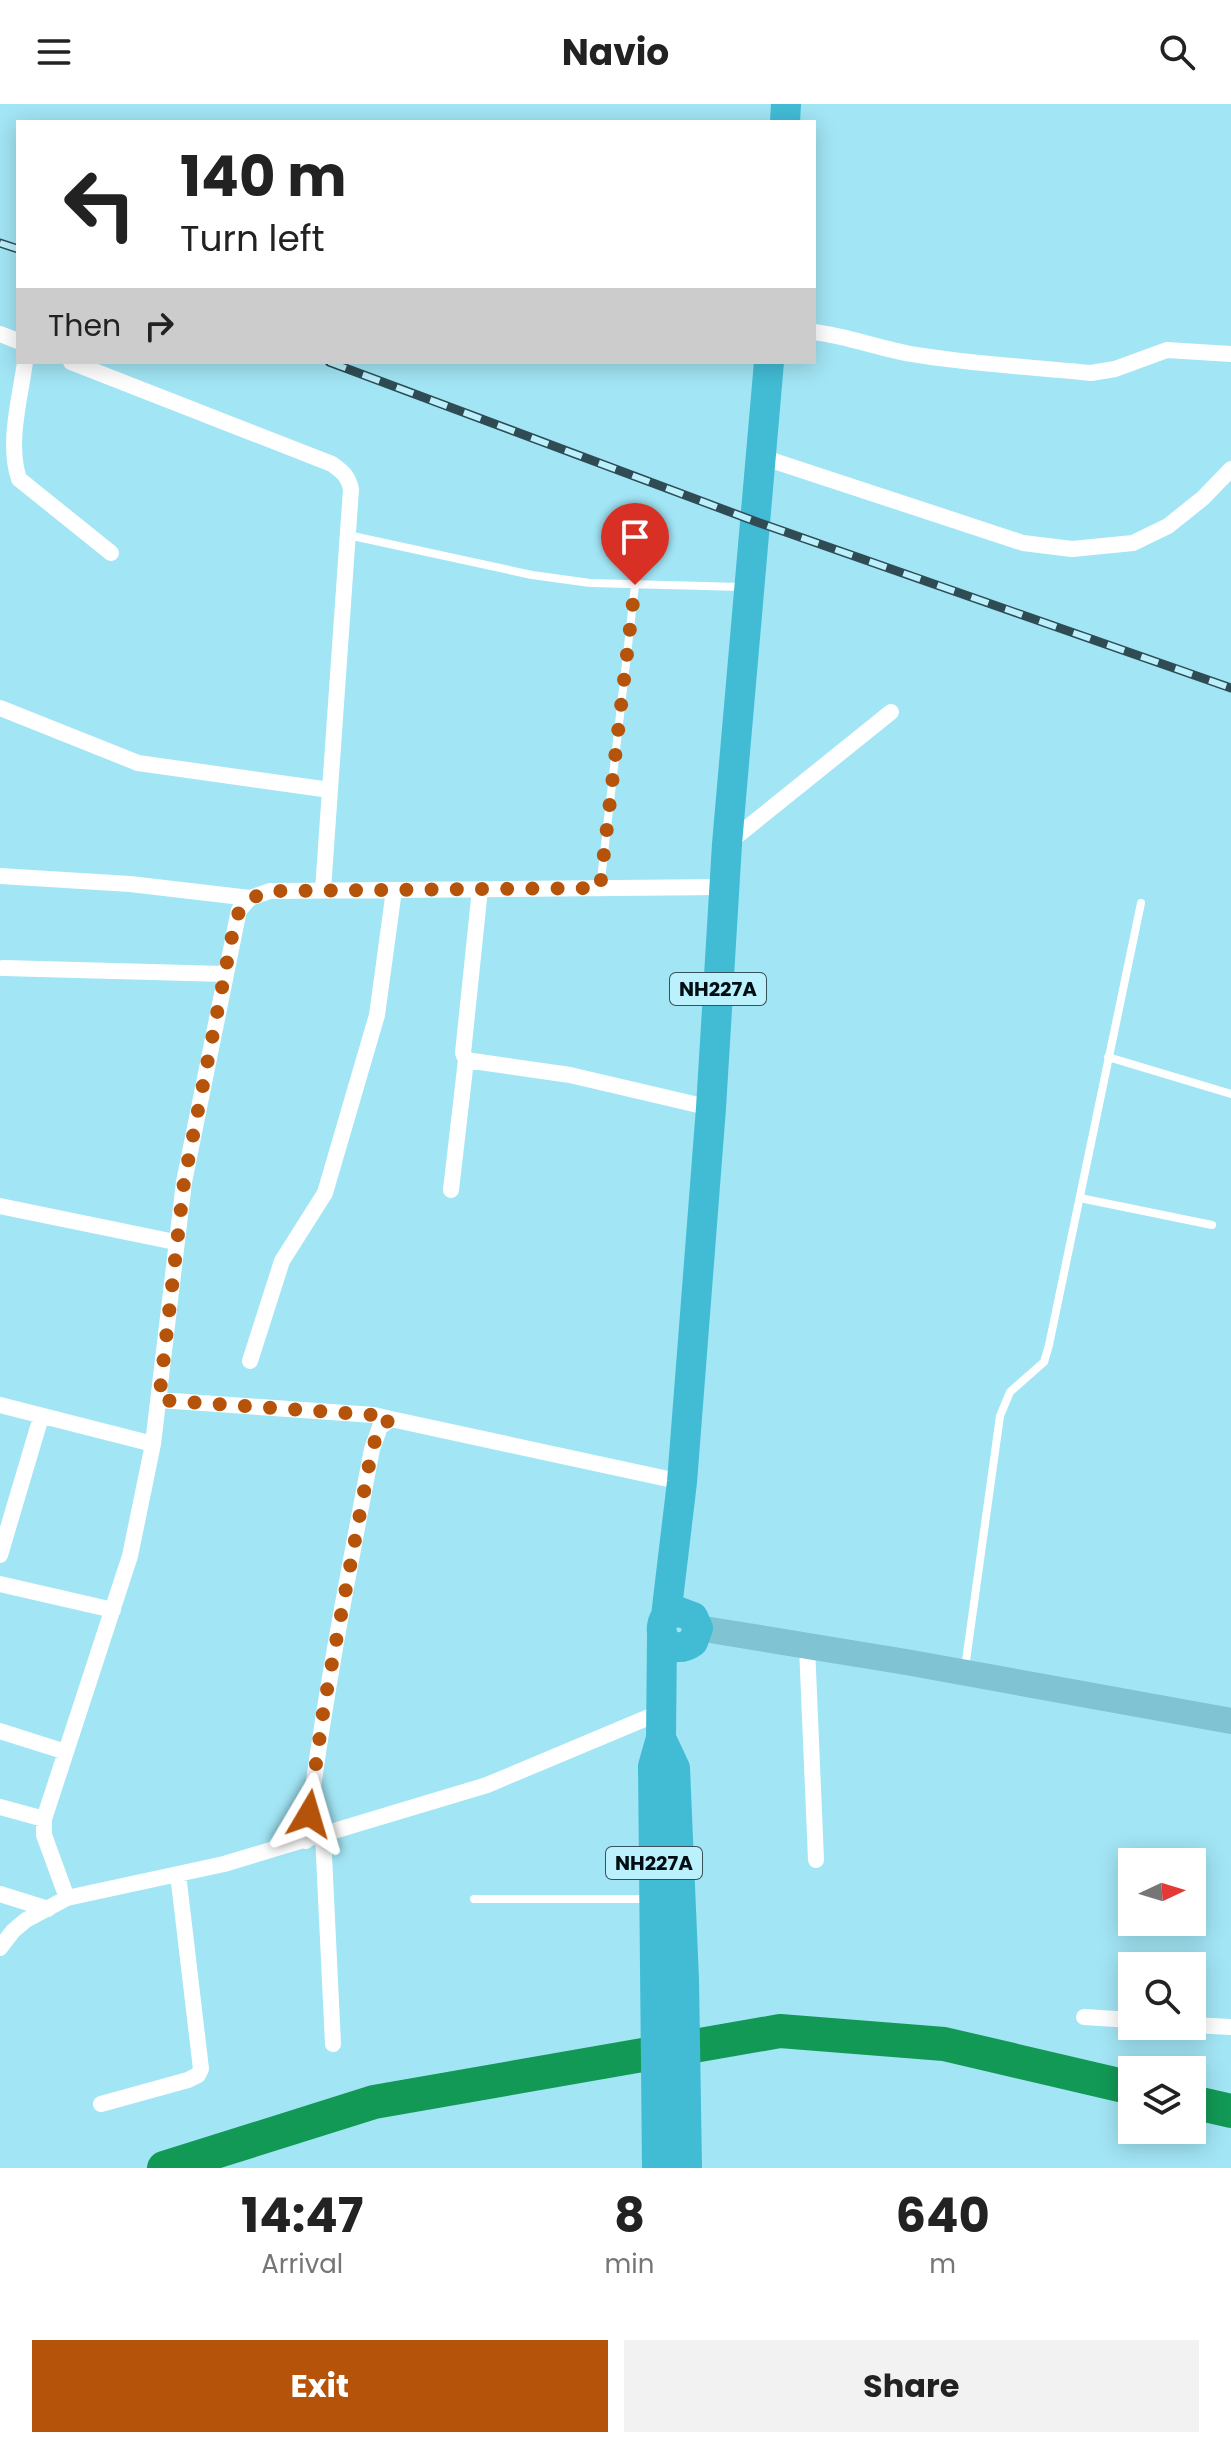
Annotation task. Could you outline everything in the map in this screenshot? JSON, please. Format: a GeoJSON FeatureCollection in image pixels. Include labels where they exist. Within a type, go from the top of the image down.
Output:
{"type":"FeatureCollection","features":[{"type":"Feature","properties":{"kind":"highway","name":"NH227A"},"geometry":{"type":"LineString","coordinates":[[657,2168],[653,1766],[661,1725],[664,1626],[682,1482],[711,1108],[727,844],[769,364]]}},
{"type":"Feature","properties":{"kind":"highway"},"geometry":{"type":"LineString","coordinates":[[664,1626],[683,1611],[693,1617],[698,1628]]}},
{"type":"Feature","properties":{"kind":"highway","name":"NH227A"},"geometry":{"type":"LineString","coordinates":[[661,1725],[675,1768],[684,1980],[687,2168]]}},
{"type":"Feature","properties":{"kind":"main road"},"geometry":{"type":"LineString","coordinates":[[698,1628],[1231,1721]]}},
{"type":"Feature","properties":{"kind":"street"},"geometry":{"type":"LineString","coordinates":[[816,332],[842,335],[926,356],[1091,373],[1115,369],[1167,350],[1231,354]]}},
{"type":"Feature","properties":{"kind":"street"},"geometry":{"type":"LineString","coordinates":[[25,364],[14,444],[19,479],[111,553]]}},
{"type":"Feature","properties":{"kind":"street"},"geometry":{"type":"LineString","coordinates":[[76,364],[332,464],[344,473],[351,489],[323,890]]}},
{"type":"Feature","properties":{"kind":"street"},"geometry":{"type":"LineString","coordinates":[[762,457],[1023,543],[1072,549],[1133,543],[1168,526],[1203,498],[1231,469]]}},
{"type":"Feature","properties":{"kind":"street"},"geometry":{"type":"LineString","coordinates":[[0,708],[138,763],[330,790]]}},
{"type":"Feature","properties":{"kind":"street"},"geometry":{"type":"LineString","coordinates":[[727,844],[891,712]]}},
{"type":"Feature","properties":{"kind":"street"},"geometry":{"type":"LineString","coordinates":[[0,876],[130,884],[250,898],[270,891],[724,887]]}},
{"type":"Feature","properties":{"kind":"street"},"geometry":{"type":"LineString","coordinates":[[451,1190],[466,1060],[463,1053],[480,889]]}},
{"type":"Feature","properties":{"kind":"street"},"geometry":{"type":"LineString","coordinates":[[250,1361],[282,1261],[325,1193],[377,1015],[394,890]]}},
{"type":"Feature","properties":{"kind":"street"},"geometry":{"type":"LineString","coordinates":[[67,1898],[44,1835],[44,1819],[130,1556],[153,1444],[184,1182],[235,921],[239,910],[250,898]]}},
{"type":"Feature","properties":{"kind":"street"},"geometry":{"type":"LineString","coordinates":[[3,968],[225,974]]}},
{"type":"Feature","properties":{"kind":"street"},"geometry":{"type":"LineString","coordinates":[[466,1060],[570,1075],[711,1108]]}},
{"type":"Feature","properties":{"kind":"street"},"geometry":{"type":"LineString","coordinates":[[0,1206],[175,1242]]}},
{"type":"Feature","properties":{"kind":"street"},"geometry":{"type":"LineString","coordinates":[[159,1400],[374,1415],[682,1482]]}},
{"type":"Feature","properties":{"kind":"street"},"geometry":{"type":"LineString","coordinates":[[0,1405],[153,1444]]}},
{"type":"Feature","properties":{"kind":"street"},"geometry":{"type":"LineString","coordinates":[[0,1555],[41,1417]]}},
{"type":"Feature","properties":{"kind":"street"},"geometry":{"type":"LineString","coordinates":[[306,1841],[321,1720],[372,1449],[380,1427],[391,1419]]}},
{"type":"Feature","properties":{"kind":"street"},"geometry":{"type":"LineString","coordinates":[[0,1584],[113,1610]]}},
{"type":"Feature","properties":{"kind":"street"},"geometry":{"type":"LineString","coordinates":[[807,1646],[816,1860]]}},
{"type":"Feature","properties":{"kind":"street"},"geometry":{"type":"LineString","coordinates":[[0,1967],[2,1946],[13,1931],[26,1920],[67,1898],[178,1874],[306,1841],[487,1785],[661,1725]]}},
{"type":"Feature","properties":{"kind":"street"},"geometry":{"type":"LineString","coordinates":[[0,1731],[66,1752]]}},
{"type":"Feature","properties":{"kind":"street"},"geometry":{"type":"LineString","coordinates":[[0,1807],[44,1819]]}},
{"type":"Feature","properties":{"kind":"street"},"geometry":{"type":"LineString","coordinates":[[323,1835],[333,2044]]}},
{"type":"Feature","properties":{"kind":"street"},"geometry":{"type":"LineString","coordinates":[[101,2104],[188,2080],[198,2075],[201,2069],[178,1874]]}},
{"type":"Feature","properties":{"kind":"street"},"geometry":{"type":"LineString","coordinates":[[0,1894],[48,1909]]}},
{"type":"Feature","properties":{"kind":"street"},"geometry":{"type":"LineString","coordinates":[[1084,2017],[1118,2019]]}},
{"type":"Feature","properties":{"kind":"street"},"geometry":{"type":"LineString","coordinates":[[1206,2026],[1231,2027]]}},
{"type":"Feature","properties":{"kind":"lane"},"geometry":{"type":"LineString","coordinates":[[348,535],[532,575],[590,583],[751,587]]}},
{"type":"Feature","properties":{"kind":"lane"},"geometry":{"type":"LineString","coordinates":[[600,888],[635,585]]}},
{"type":"Feature","properties":{"kind":"lane"},"geometry":{"type":"LineString","coordinates":[[965,1673],[1000,1416],[1010,1392],[1044,1362],[1141,903]]}},
{"type":"Feature","properties":{"kind":"lane"},"geometry":{"type":"LineString","coordinates":[[1108,1057],[1231,1094]]}},
{"type":"Feature","properties":{"kind":"lane"},"geometry":{"type":"LineString","coordinates":[[1080,1198],[1212,1225]]}},
{"type":"Feature","properties":{"kind":"lane"},"geometry":{"type":"LineString","coordinates":[[474,1899],[654,1899]]}},
{"type":"Feature","properties":{"kind":"waterway"},"geometry":{"type":"LineString","coordinates":[[164,2168],[374,2102],[780,2031],[944,2044],[1118,2085]]}},
{"type":"Feature","properties":{"kind":"waterway"},"geometry":{"type":"LineString","coordinates":[[1206,2105],[1231,2111]]}},
{"type":"Feature","properties":{"kind":"railway"},"geometry":{"type":"LineString","coordinates":[[0,243],[16,248]]}},
{"type":"Feature","properties":{"kind":"railway"},"geometry":{"type":"LineString","coordinates":[[334,364],[757,522],[1231,688]]}},
{"type":"Feature","properties":{"kind":"route"},"geometry":{"type":"LineString","coordinates":[[309,1814],[339,1618],[372,1449],[380,1427],[391,1419],[374,1415],[159,1400],[184,1182],[235,921],[244,903],[270,891],[600,888],[635,585]]}}]}
